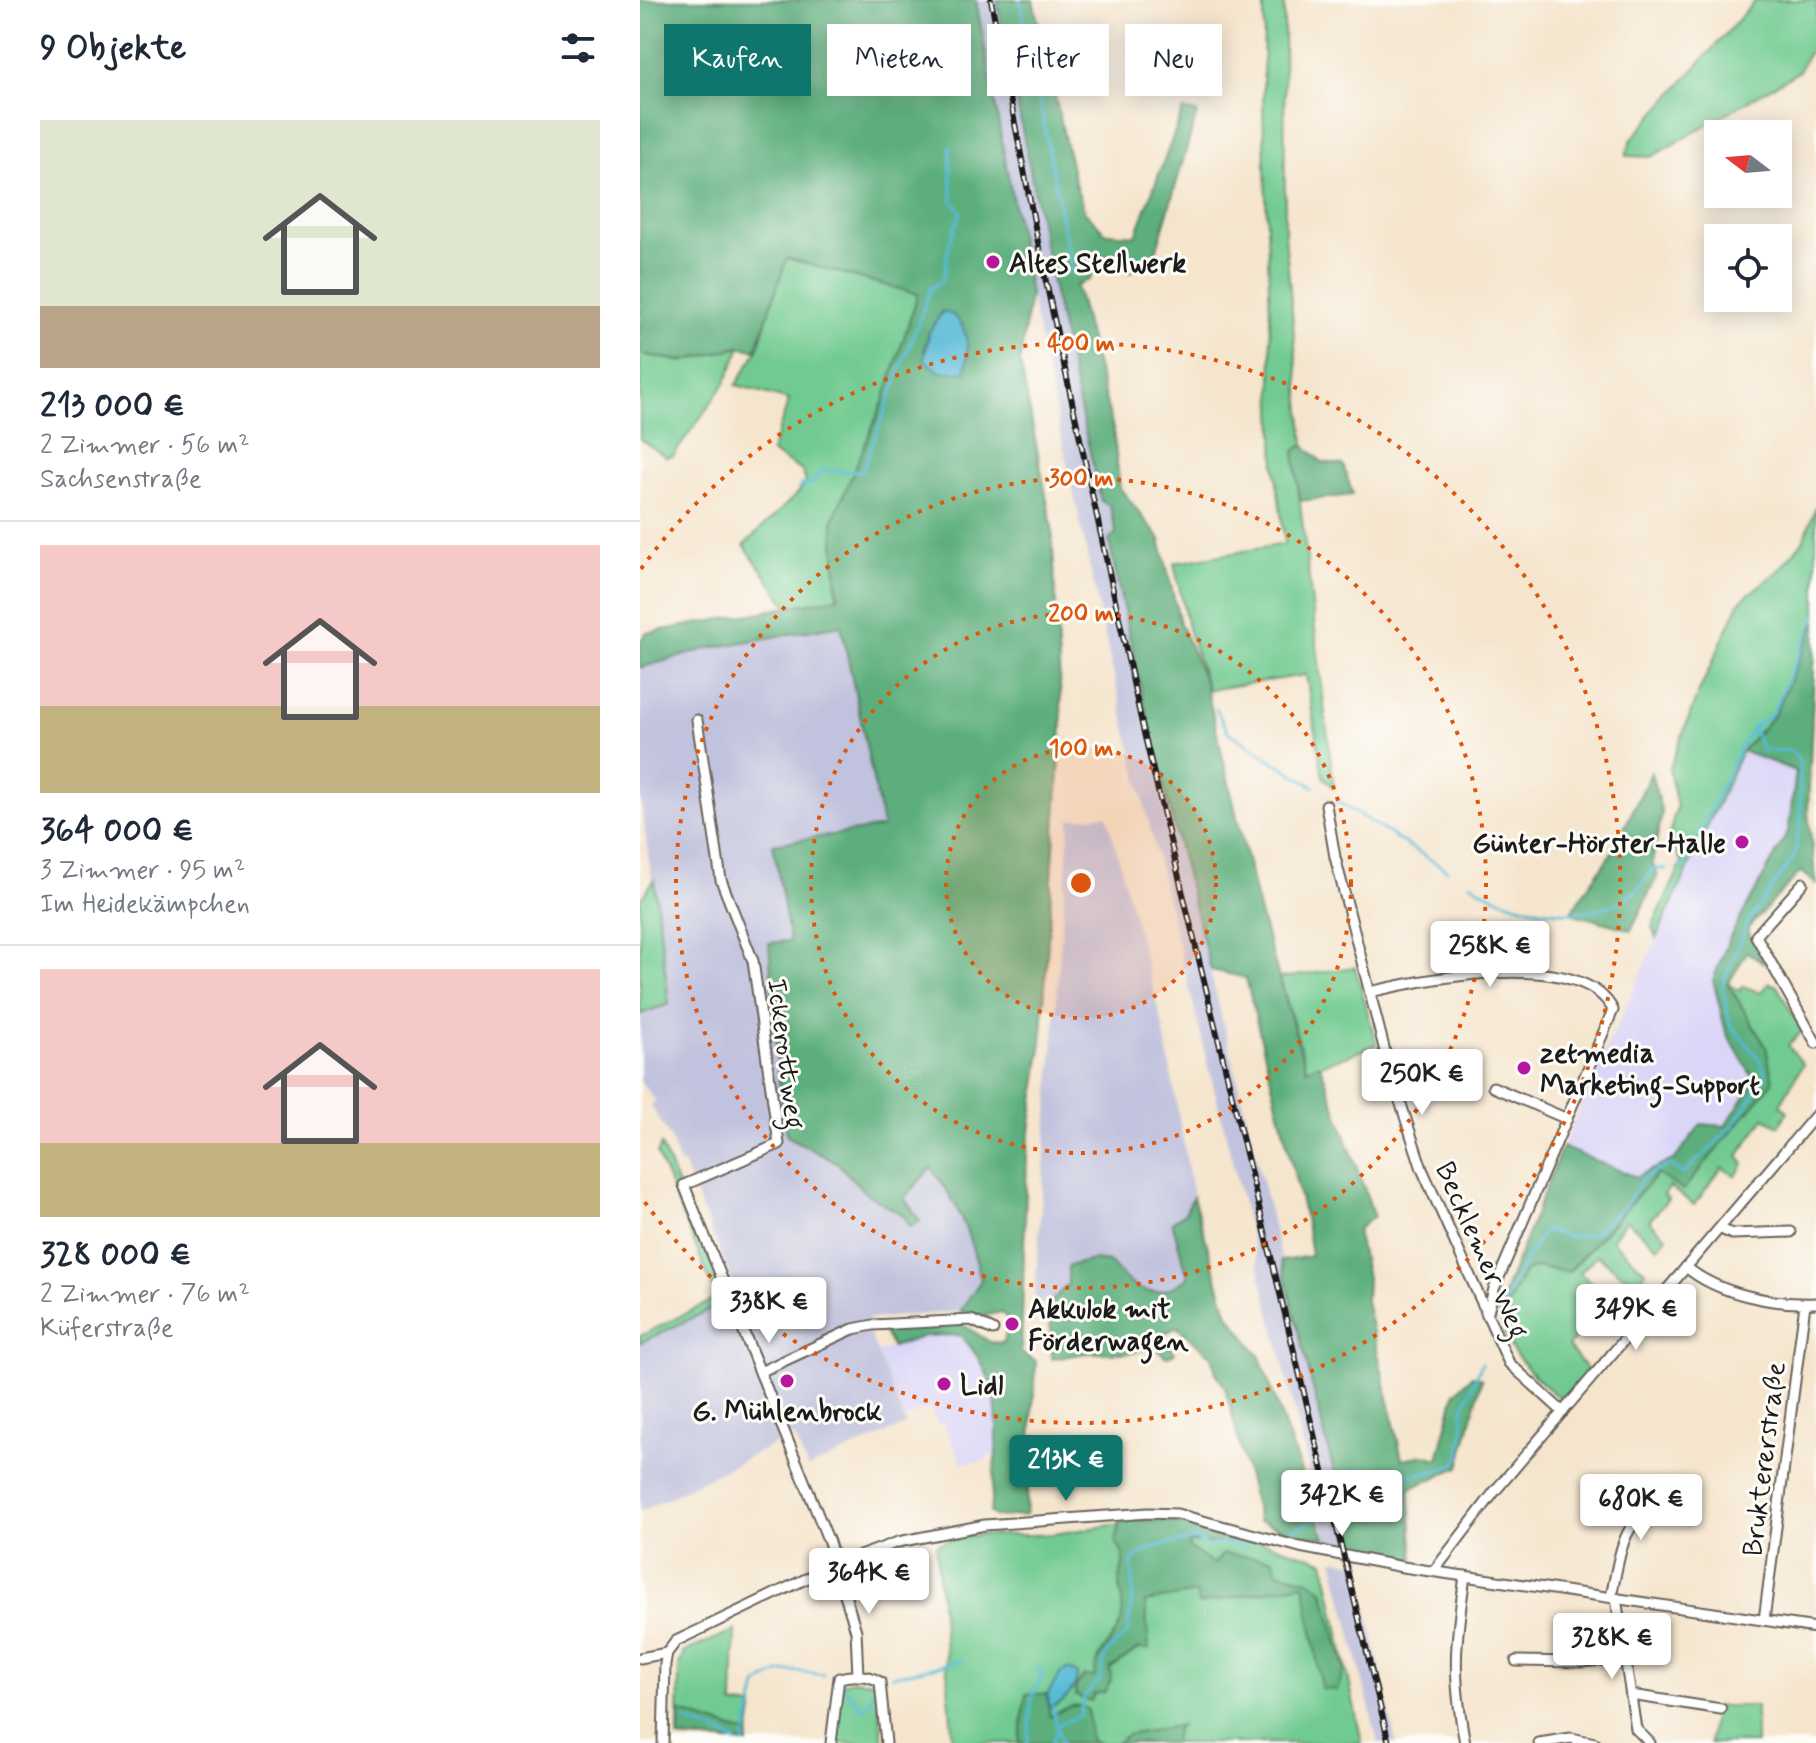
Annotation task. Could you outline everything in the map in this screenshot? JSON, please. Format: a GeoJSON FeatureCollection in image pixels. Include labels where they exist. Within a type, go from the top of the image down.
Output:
{"type":"FeatureCollection","features":[{"type":"Feature","properties":{"kind":"street","name":"Ickerottweg"},"geometry":{"type":"LineString","coordinates":[[697,720],[721,880],[753,961],[779,1144],[684,1185],[762,1371],[835,1565],[856,1631],[858,1676]]}},
{"type":"Feature","properties":{"kind":"street","name":"Becklemer Weg"},"geometry":{"type":"LineString","coordinates":[[1326,805],[1335,857],[1413,1144],[1509,1363],[1563,1412]]}},
{"type":"Feature","properties":{"kind":"street"},"geometry":{"type":"LineString","coordinates":[[1803,883],[1756,936],[1816,1043]]}},
{"type":"Feature","properties":{"kind":"street"},"geometry":{"type":"LineString","coordinates":[[1370,992],[1424,979],[1509,972],[1590,986],[1603,993],[1613,1010],[1494,1289],[1487,1316]]}},
{"type":"Feature","properties":{"kind":"street"},"geometry":{"type":"LineString","coordinates":[[1493,1087],[1567,1119]]}},
{"type":"Feature","properties":{"kind":"street"},"geometry":{"type":"LineString","coordinates":[[1434,1571],[1563,1412],[1816,1115]]}},
{"type":"Feature","properties":{"kind":"street"},"geometry":{"type":"LineString","coordinates":[[1721,1229],[1732,1234],[1791,1232]]}},
{"type":"Feature","properties":{"kind":"street"},"geometry":{"type":"LineString","coordinates":[[1686,1267],[1703,1281],[1745,1294],[1811,1303]]}},
{"type":"Feature","properties":{"kind":"street","name":"Bruktererstraße"},"geometry":{"type":"LineString","coordinates":[[1764,1620],[1811,1303]]}},
{"type":"Feature","properties":{"kind":"street"},"geometry":{"type":"LineString","coordinates":[[762,1371],[853,1329],[873,1325],[971,1320],[993,1330]]}},
{"type":"Feature","properties":{"kind":"street"},"geometry":{"type":"LineString","coordinates":[[1650,1743],[1636,1729],[1613,1598],[1620,1553],[1635,1522],[1658,1506],[1694,1507]]}},
{"type":"Feature","properties":{"kind":"street"},"geometry":{"type":"LineString","coordinates":[[663,1743],[667,1653],[676,1641],[835,1565],[923,1535],[985,1525],[1148,1513],[1177,1514],[1300,1547],[1434,1571],[1816,1628]]}},
{"type":"Feature","properties":{"kind":"street"},"geometry":{"type":"LineString","coordinates":[[1465,1576],[1454,1653],[1455,1691],[1465,1743]]}},
{"type":"Feature","properties":{"kind":"street"},"geometry":{"type":"LineString","coordinates":[[640,1658],[667,1653]]}},
{"type":"Feature","properties":{"kind":"street"},"geometry":{"type":"LineString","coordinates":[[1516,1661],[1625,1658]]}},
{"type":"Feature","properties":{"kind":"street"},"geometry":{"type":"LineString","coordinates":[[831,1743],[839,1678],[858,1676],[873,1677],[880,1682],[886,1743]]}},
{"type":"Feature","properties":{"kind":"street"},"geometry":{"type":"LineString","coordinates":[[1631,1695],[1721,1709]]}},
{"type":"Feature","properties":{"kind":"street"},"geometry":{"type":"LineString","coordinates":[[1539,1743],[1571,1738],[1595,1743]]}},
{"type":"Feature","properties":{"kind":"shaded area"},"geometry":{"type":"Polygon","coordinates":[[[976,0],[997,0],[1002,24],[987,24],[987,60],[976,0]]]}},
{"type":"Feature","properties":{"kind":"shaded area"},"geometry":{"type":"Polygon","coordinates":[[[994,96],[1016,96],[1090,458],[1101,501],[1110,506],[1133,659],[1354,1552],[1331,1548],[1327,1541],[1164,887],[1111,664],[1030,294],[994,96]]]}},
{"type":"Feature","properties":{"kind":"shaded area"},"geometry":{"type":"Polygon","coordinates":[[[841,624],[883,827],[773,845],[790,941],[769,943],[824,1155],[881,1204],[904,1216],[911,1226],[920,1220],[903,1198],[932,1168],[968,1228],[981,1280],[960,1311],[868,1319],[867,1327],[906,1425],[808,1468],[793,1435],[640,1512],[640,1344],[738,1295],[683,1164],[680,1164],[670,1137],[651,1106],[655,1100],[640,1081],[640,1014],[669,1003],[640,797],[640,668],[710,648],[841,624]]]}},
{"type":"Feature","properties":{"kind":"shaded area"},"geometry":{"type":"Polygon","coordinates":[[[1742,751],[1796,771],[1788,832],[1729,939],[1713,980],[1726,1032],[1755,1081],[1725,1126],[1701,1124],[1675,1159],[1636,1177],[1562,1147],[1742,751]]]}},
{"type":"Feature","properties":{"kind":"shaded area"},"geometry":{"type":"Polygon","coordinates":[[[1107,815],[1163,1027],[1193,1197],[1185,1213],[1172,1222],[1188,1278],[1173,1289],[1148,1292],[1133,1288],[1110,1262],[1068,1284],[1049,1304],[1034,1303],[1070,819],[1107,815]]]}},
{"type":"Feature","properties":{"kind":"shaded area"},"geometry":{"type":"Polygon","coordinates":[[[960,1335],[978,1353],[999,1402],[995,1454],[982,1461],[962,1463],[943,1423],[938,1425],[930,1407],[904,1419],[877,1352],[925,1336],[960,1335]]]}},
{"type":"Feature","properties":{"kind":"shaded area"},"geometry":{"type":"Polygon","coordinates":[[[1333,1559],[1357,1563],[1396,1743],[1378,1743],[1333,1559]]]}},
{"type":"Feature","properties":{"kind":"green space"},"geometry":{"type":"Polygon","coordinates":[[[640,0],[976,0],[987,60],[987,96],[994,96],[1030,294],[1020,361],[1052,526],[1062,725],[1041,1049],[1027,1154],[1021,1353],[1036,1361],[1026,1515],[997,1517],[990,1513],[997,1419],[988,1376],[977,1355],[960,1335],[925,1336],[892,1347],[884,1333],[886,1327],[960,1323],[990,1342],[1003,1343],[1009,1321],[1002,1312],[983,1316],[960,1311],[981,1280],[968,1235],[950,1195],[931,1168],[904,1198],[920,1221],[910,1227],[904,1216],[867,1194],[837,1163],[787,1136],[778,1076],[769,943],[790,941],[773,844],[883,827],[841,625],[710,648],[640,668],[640,641],[646,633],[838,598],[833,520],[884,400],[918,294],[787,258],[756,350],[739,347],[682,361],[640,354],[640,0]],[[943,311],[929,332],[924,351],[967,365],[962,324],[943,311]]]}},
{"type":"Feature","properties":{"kind":"green space"},"geometry":{"type":"Polygon","coordinates":[[[997,0],[1033,0],[1039,24],[1002,24],[997,0]]]}},
{"type":"Feature","properties":{"kind":"green space"},"geometry":{"type":"Polygon","coordinates":[[[1264,0],[1284,0],[1285,235],[1304,445],[1294,452],[1334,788],[1323,777],[1306,675],[1208,690],[1188,628],[1174,563],[1285,544],[1275,469],[1263,106],[1264,0]]]}},
{"type":"Feature","properties":{"kind":"green space"},"geometry":{"type":"Polygon","coordinates":[[[1756,0],[1816,0],[1816,40],[1798,72],[1715,120],[1704,120],[1704,126],[1651,157],[1626,156],[1631,140],[1756,0]]]}},
{"type":"Feature","properties":{"kind":"green space"},"geometry":{"type":"Polygon","coordinates":[[[1016,96],[1055,96],[1075,183],[1085,212],[1106,233],[1136,235],[1183,110],[1197,113],[1154,259],[1130,272],[1105,258],[1089,280],[1076,285],[1113,429],[1120,488],[1160,539],[1180,623],[1205,682],[1259,910],[1306,1069],[1320,1064],[1374,1216],[1357,1230],[1367,1278],[1366,1301],[1402,1459],[1425,1455],[1438,1459],[1455,1393],[1472,1376],[1482,1379],[1459,1467],[1409,1489],[1414,1560],[1354,1552],[1281,1261],[1311,1256],[1306,1222],[1246,978],[1211,970],[1144,702],[1109,540],[1116,533],[1110,506],[1101,501],[1055,298],[1016,96]]]}},
{"type":"Feature","properties":{"kind":"green space"},"geometry":{"type":"Polygon","coordinates":[[[786,258],[918,294],[884,401],[833,520],[837,598],[788,607],[744,545],[806,482],[802,471],[771,452],[789,400],[736,385],[757,351],[786,258]]]}},
{"type":"Feature","properties":{"kind":"green space"},"geometry":{"type":"Polygon","coordinates":[[[741,347],[725,383],[673,456],[666,457],[640,439],[640,354],[682,362],[741,347]]]}},
{"type":"Feature","properties":{"kind":"green space"},"geometry":{"type":"Polygon","coordinates":[[[1304,445],[1322,462],[1343,465],[1353,495],[1300,501],[1294,451],[1304,445]]]}},
{"type":"Feature","properties":{"kind":"green space"},"geometry":{"type":"Polygon","coordinates":[[[1816,507],[1816,622],[1775,714],[1742,751],[1656,938],[1652,927],[1682,863],[1669,835],[1677,806],[1669,770],[1697,696],[1740,601],[1779,570],[1803,541],[1816,507]]]}},
{"type":"Feature","properties":{"kind":"green space"},"geometry":{"type":"Polygon","coordinates":[[[1816,622],[1808,811],[1816,884],[1801,871],[1747,929],[1764,964],[1747,952],[1728,984],[1766,1047],[1773,1082],[1683,1190],[1657,1174],[1568,1272],[1538,1267],[1525,1271],[1502,1315],[1496,1313],[1562,1147],[1636,1177],[1675,1159],[1701,1124],[1725,1126],[1755,1081],[1726,1032],[1713,980],[1729,939],[1788,832],[1796,771],[1742,751],[1775,714],[1816,622]]]}},
{"type":"Feature","properties":{"kind":"green space"},"geometry":{"type":"Polygon","coordinates":[[[1651,773],[1662,813],[1652,863],[1658,875],[1631,930],[1570,913],[1614,849],[1651,773]]]}},
{"type":"Feature","properties":{"kind":"green space"},"geometry":{"type":"Polygon","coordinates":[[[654,880],[669,1004],[640,1014],[640,900],[654,880]]]}},
{"type":"Feature","properties":{"kind":"green space"},"geometry":{"type":"Polygon","coordinates":[[[1355,967],[1377,1045],[1307,1070],[1280,978],[1355,967]]]}},
{"type":"Feature","properties":{"kind":"green space"},"geometry":{"type":"Polygon","coordinates":[[[1769,983],[1777,986],[1802,1031],[1788,1045],[1803,1064],[1780,1105],[1788,1111],[1779,1126],[1764,1118],[1738,1156],[1744,1164],[1736,1176],[1722,1168],[1694,1205],[1670,1187],[1664,1195],[1668,1199],[1649,1221],[1667,1237],[1659,1248],[1626,1220],[1612,1240],[1646,1272],[1636,1286],[1597,1255],[1580,1273],[1631,1318],[1619,1333],[1597,1314],[1568,1346],[1589,1372],[1571,1393],[1558,1397],[1512,1349],[1502,1326],[1502,1315],[1525,1271],[1538,1267],[1569,1272],[1657,1174],[1683,1189],[1772,1082],[1766,1047],[1728,984],[1740,991],[1743,986],[1761,993],[1769,983]]]}},
{"type":"Feature","properties":{"kind":"green space"},"geometry":{"type":"Polygon","coordinates":[[[661,1145],[727,1301],[640,1343],[640,1336],[717,1298],[657,1154],[661,1145]]]}},
{"type":"Feature","properties":{"kind":"green space"},"geometry":{"type":"Polygon","coordinates":[[[1193,1197],[1227,1312],[1260,1357],[1325,1538],[1297,1534],[1259,1521],[1225,1387],[1216,1373],[1212,1356],[1177,1327],[1163,1334],[1175,1353],[1166,1357],[1154,1346],[1130,1353],[1087,1353],[1052,1359],[1049,1304],[1068,1284],[1068,1266],[1093,1260],[1110,1262],[1128,1281],[1145,1291],[1155,1292],[1176,1285],[1188,1277],[1172,1222],[1185,1213],[1193,1197]]]}},
{"type":"Feature","properties":{"kind":"green space"},"geometry":{"type":"Polygon","coordinates":[[[1161,1520],[1232,1532],[1324,1561],[1362,1743],[953,1743],[936,1545],[964,1537],[1052,1534],[1161,1520]]]}},
{"type":"Feature","properties":{"kind":"green space"},"geometry":{"type":"Polygon","coordinates":[[[1161,1520],[1232,1532],[1228,1543],[1189,1542],[1189,1548],[1214,1564],[1223,1554],[1273,1559],[1277,1572],[1308,1580],[1323,1590],[1345,1669],[1337,1690],[1322,1689],[1304,1584],[1199,1604],[1196,1593],[1145,1602],[1149,1649],[1138,1649],[1110,1669],[1111,1680],[1105,1692],[1094,1694],[1091,1701],[1076,1696],[1075,1687],[1084,1676],[1094,1677],[1098,1661],[1121,1621],[1123,1609],[1119,1582],[1124,1559],[1116,1542],[1120,1521],[1161,1520]]]}},
{"type":"Feature","properties":{"kind":"green space"},"geometry":{"type":"Polygon","coordinates":[[[735,1630],[733,1705],[754,1706],[748,1743],[678,1738],[679,1665],[684,1652],[735,1630]]]}},
{"type":"Feature","properties":{"kind":"green space"},"geometry":{"type":"Polygon","coordinates":[[[853,1680],[877,1682],[883,1743],[834,1743],[841,1683],[853,1680]]]}},
{"type":"Feature","properties":{"kind":"green space"},"geometry":{"type":"Polygon","coordinates":[[[1026,1694],[1047,1694],[1050,1717],[1073,1706],[1088,1710],[1090,1740],[1100,1743],[1019,1743],[1026,1694]]]}},
{"type":"Feature","properties":{"kind":"green space"},"geometry":{"type":"Polygon","coordinates":[[[1718,1706],[1756,1706],[1756,1743],[1710,1743],[1714,1709],[1718,1706]]]}},
{"type":"Feature","properties":{"kind":"green space"},"geometry":{"type":"Polygon","coordinates":[[[680,1712],[749,1734],[748,1743],[678,1738],[680,1712]]]}},
{"type":"Feature","properties":{"kind":"green space"},"geometry":{"type":"Polygon","coordinates":[[[1182,1725],[1176,1729],[1174,1743],[1116,1743],[1127,1735],[1182,1725]]]}},
{"type":"Feature","properties":{"kind":"water"},"geometry":{"type":"Polygon","coordinates":[[[943,311],[951,314],[963,327],[968,354],[965,372],[940,372],[924,360],[929,332],[943,311]]]}},
{"type":"Feature","properties":{"kind":"water"},"geometry":{"type":"Polygon","coordinates":[[[1068,1669],[1077,1674],[1075,1685],[1064,1699],[1049,1708],[1048,1693],[1062,1671],[1068,1669]]]}},
{"type":"Feature","properties":{"kind":"waterway"},"geometry":{"type":"LineString","coordinates":[[1020,0],[1072,272]]}},
{"type":"Feature","properties":{"kind":"waterway"},"geometry":{"type":"LineString","coordinates":[[799,489],[801,485],[814,483],[822,470],[862,472],[931,288],[943,280],[950,241],[961,212],[952,199],[950,146]]}},
{"type":"Feature","properties":{"kind":"waterway"},"geometry":{"type":"LineString","coordinates":[[1677,869],[1687,862],[1740,747],[1754,727],[1772,714],[1816,617]]}},
{"type":"Feature","properties":{"kind":"waterway"},"geometry":{"type":"LineString","coordinates":[[1216,709],[1228,732],[1314,787]]}},
{"type":"Feature","properties":{"kind":"waterway"},"geometry":{"type":"LineString","coordinates":[[1502,1309],[1516,1276],[1542,1233],[1546,1230],[1569,1237],[1592,1234],[1625,1206],[1642,1179],[1670,1164],[1683,1174],[1734,1125],[1766,1076],[1760,1060],[1730,1024],[1722,986],[1748,922],[1794,857],[1801,818],[1799,760],[1792,751],[1762,750],[1753,728]]}},
{"type":"Feature","properties":{"kind":"waterway"},"geometry":{"type":"LineString","coordinates":[[1337,801],[1447,870]]}},
{"type":"Feature","properties":{"kind":"waterway"},"geometry":{"type":"LineString","coordinates":[[1470,883],[1515,904],[1568,912],[1594,910],[1618,903],[1638,889],[1652,869],[1666,869]]}},
{"type":"Feature","properties":{"kind":"waterway"},"geometry":{"type":"LineString","coordinates":[[1397,1478],[1451,1467],[1459,1459],[1464,1429],[1462,1411],[1482,1363]]}},
{"type":"Feature","properties":{"kind":"waterway"},"geometry":{"type":"LineString","coordinates":[[1286,1533],[1313,1521]]}},
{"type":"Feature","properties":{"kind":"waterway"},"geometry":{"type":"LineString","coordinates":[[1062,1743],[1056,1726],[1079,1716],[1085,1695],[1100,1680],[1106,1653],[1127,1634],[1133,1594],[1132,1561],[1155,1547],[1197,1539],[1208,1546],[1223,1543],[1245,1547]]}},
{"type":"Feature","properties":{"kind":"waterway"},"geometry":{"type":"LineString","coordinates":[[892,1676],[961,1661]]}},
{"type":"Feature","properties":{"kind":"waterway"},"geometry":{"type":"LineString","coordinates":[[1028,1743],[1032,1696],[1042,1676],[1039,1668],[1034,1668]]}},
{"type":"Feature","properties":{"kind":"waterway"},"geometry":{"type":"LineString","coordinates":[[744,1743],[757,1686],[780,1673],[823,1675]]}},
{"type":"Feature","properties":{"kind":"waterway"},"geometry":{"type":"LineString","coordinates":[[842,1685],[863,1709],[869,1704],[875,1688]]}},
{"type":"Feature","properties":{"kind":"waterway"},"geometry":{"type":"LineString","coordinates":[[1053,1707],[1056,1726]]}},
{"type":"Feature","properties":{"kind":"waterway"},"geometry":{"type":"LineString","coordinates":[[686,1721],[723,1734],[736,1743]]}},
{"type":"Feature","properties":{"kind":"waterway"},"geometry":{"type":"LineString","coordinates":[[1052,1743],[1056,1732]]}},
{"type":"Feature","properties":{"kind":"railway"},"geometry":{"type":"LineString","coordinates":[[991,0],[1043,268],[1144,733],[1389,1743]]}},
{"type":"Feature","properties":{"kind":"place","name":"Altes Stellwerk"},"geometry":{"type":"Point","coordinates":[993,262]}},
{"type":"Feature","properties":{"kind":"place","name":"Günter-Hörster-Halle"},"geometry":{"type":"Point","coordinates":[1742,842]}},
{"type":"Feature","properties":{"kind":"place","name":"zetmedia Marketing-Support"},"geometry":{"type":"Point","coordinates":[1524,1068]}},
{"type":"Feature","properties":{"kind":"place","name":"Akkulok mit Förderwagen"},"geometry":{"type":"Point","coordinates":[1012,1324]}},
{"type":"Feature","properties":{"kind":"place","name":"G. Mühlenbrock"},"geometry":{"type":"Point","coordinates":[787,1381]}},
{"type":"Feature","properties":{"kind":"place","name":"Lidl"},"geometry":{"type":"Point","coordinates":[944,1384]}}]}
